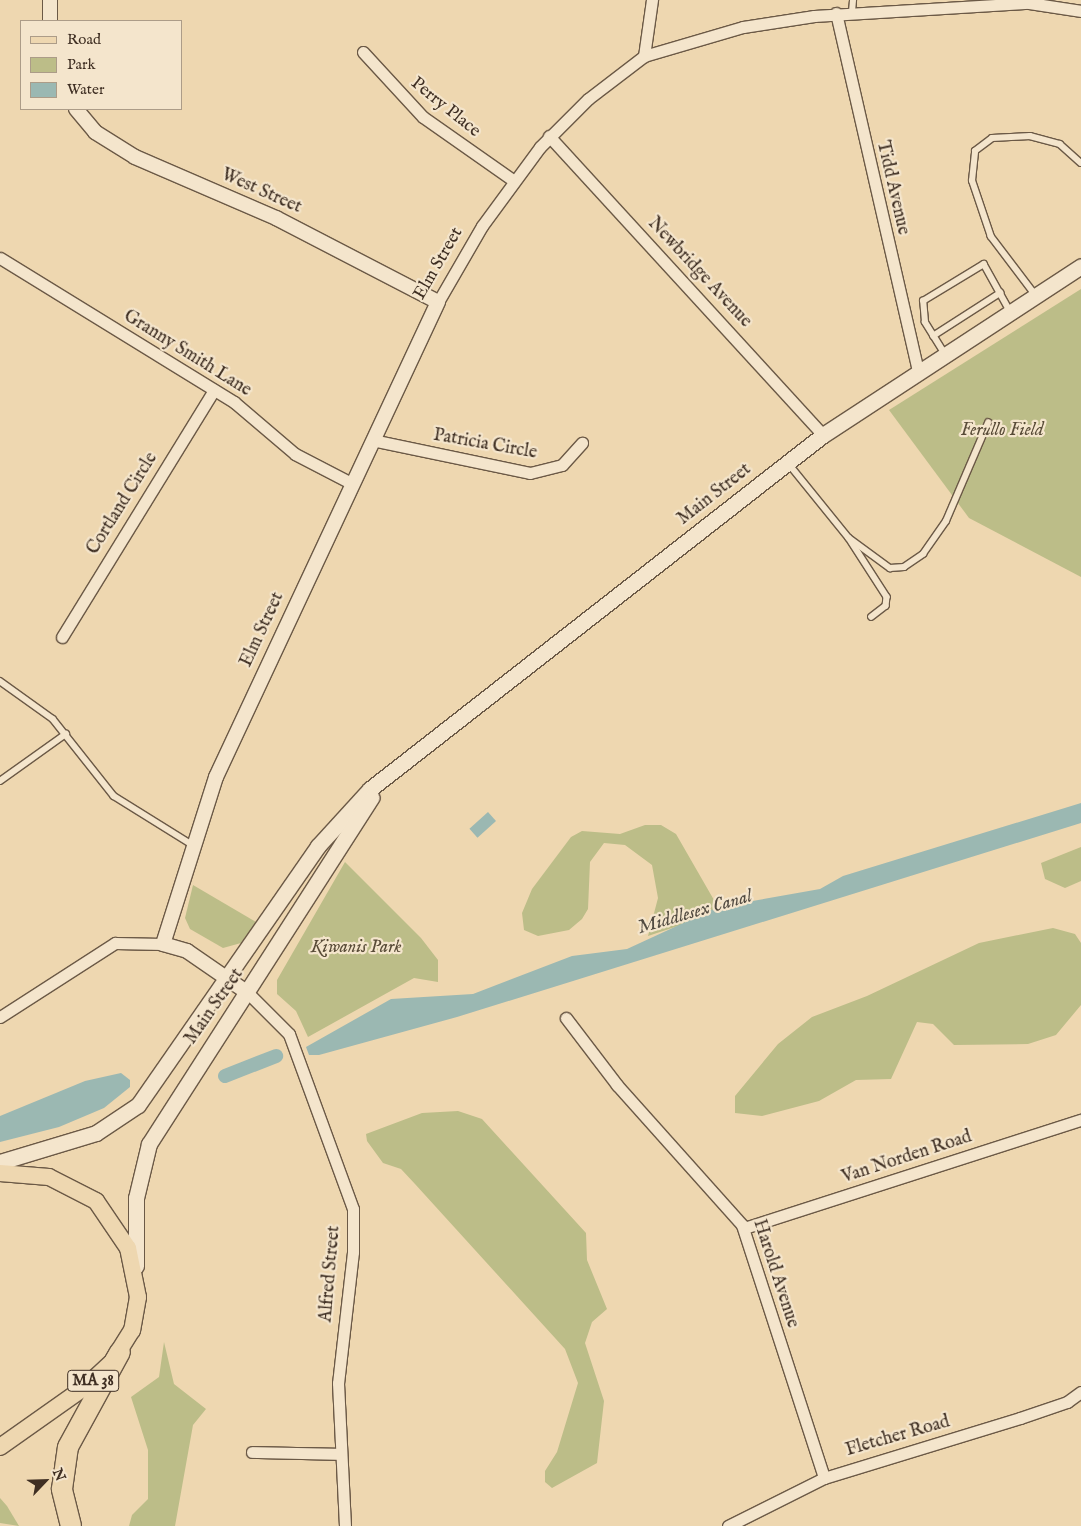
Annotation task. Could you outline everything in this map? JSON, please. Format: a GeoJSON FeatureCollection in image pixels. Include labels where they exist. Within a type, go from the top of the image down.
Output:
{"type":"FeatureCollection","features":[{"type":"Feature","properties":{"kind":"highway"},"geometry":{"type":"LineString","coordinates":[[71,1526],[62,1489],[68,1447],[120,1352]]}},
{"type":"Feature","properties":{"kind":"main road","name":"Main Street"},"geometry":{"type":"LineString","coordinates":[[0,1162],[96,1133],[131,1111],[160,1079],[226,977],[328,834],[388,776],[823,435],[918,370],[1081,266]]}},
{"type":"Feature","properties":{"kind":"main road","name":"Main Street"},"geometry":{"type":"LineString","coordinates":[[137,1281],[136,1198],[149,1144],[182,1088],[248,993],[342,840],[388,776]]}},
{"type":"Feature","properties":{"kind":"main road"},"geometry":{"type":"LineString","coordinates":[[0,1173],[54,1178],[96,1201],[118,1228],[137,1281]]}},
{"type":"Feature","properties":{"kind":"main road","name":"MA 38"},"geometry":{"type":"LineString","coordinates":[[0,1447],[85,1387],[120,1352],[136,1319],[137,1281]]}},
{"type":"Feature","properties":{"kind":"street"},"geometry":{"type":"LineString","coordinates":[[50,0],[50,20]]}},
{"type":"Feature","properties":{"kind":"street"},"geometry":{"type":"LineString","coordinates":[[644,56],[652,0]]}},
{"type":"Feature","properties":{"kind":"street","name":"Elm Street"},"geometry":{"type":"LineString","coordinates":[[164,944],[191,844],[216,777],[351,483],[438,302],[514,181],[549,136],[594,93],[644,56],[743,27],[836,13],[1030,1],[1081,10]]}},
{"type":"Feature","properties":{"kind":"street","name":"Tidd Avenue"},"geometry":{"type":"LineString","coordinates":[[836,13],[918,370]]}},
{"type":"Feature","properties":{"kind":"street","name":"Perry Place"},"geometry":{"type":"LineString","coordinates":[[363,52],[423,117],[514,181]]}},
{"type":"Feature","properties":{"kind":"street","name":"West Street"},"geometry":{"type":"LineString","coordinates":[[77,110],[95,132],[135,157],[276,218],[438,302]]}},
{"type":"Feature","properties":{"kind":"street","name":"Newbridge Avenue"},"geometry":{"type":"LineString","coordinates":[[549,136],[823,435]]}},
{"type":"Feature","properties":{"kind":"street","name":"Granny Smith Lane"},"geometry":{"type":"LineString","coordinates":[[0,258],[214,390],[295,454],[351,483]]}},
{"type":"Feature","properties":{"kind":"street","name":"Cortland Circle"},"geometry":{"type":"LineString","coordinates":[[62,636],[214,390]]}},
{"type":"Feature","properties":{"kind":"street","name":"Patricia Circle"},"geometry":{"type":"LineString","coordinates":[[372,440],[530,473],[562,465],[582,443]]}},
{"type":"Feature","properties":{"kind":"street"},"geometry":{"type":"LineString","coordinates":[[0,1017],[115,943],[164,944],[187,951],[248,993]]}},
{"type":"Feature","properties":{"kind":"street","name":"Alfred Street"},"geometry":{"type":"LineString","coordinates":[[248,993],[289,1034],[353,1209],[353,1252],[338,1383],[345,1526]]}},
{"type":"Feature","properties":{"kind":"street","name":"Harold Avenue"},"geometry":{"type":"LineString","coordinates":[[566,1018],[617,1085],[744,1228],[824,1478]]}},
{"type":"Feature","properties":{"kind":"street","name":"Van Norden Road"},"geometry":{"type":"LineString","coordinates":[[744,1228],[1081,1120]]}},
{"type":"Feature","properties":{"kind":"street","name":"Fletcher Road"},"geometry":{"type":"LineString","coordinates":[[728,1526],[824,1478],[1020,1418],[1067,1402],[1081,1392]]}},
{"type":"Feature","properties":{"kind":"street"},"geometry":{"type":"LineString","coordinates":[[252,1452],[340,1454]]}},
{"type":"Feature","properties":{"kind":"lane"},"geometry":{"type":"LineString","coordinates":[[852,0],[852,12]]}},
{"type":"Feature","properties":{"kind":"lane"},"geometry":{"type":"LineString","coordinates":[[1036,294],[991,237],[972,181],[976,151],[992,138],[1030,136],[1060,144],[1081,163]]}},
{"type":"Feature","properties":{"kind":"lane"},"geometry":{"type":"LineString","coordinates":[[944,354],[925,322],[923,301],[984,264],[1010,311]]}},
{"type":"Feature","properties":{"kind":"lane"},"geometry":{"type":"LineString","coordinates":[[933,336],[1000,293]]}},
{"type":"Feature","properties":{"kind":"lane"},"geometry":{"type":"LineString","coordinates":[[849,538],[890,568],[904,567],[923,554],[946,520],[988,423]]}},
{"type":"Feature","properties":{"kind":"lane"},"geometry":{"type":"LineString","coordinates":[[788,462],[849,538],[888,599],[886,606],[872,617]]}},
{"type":"Feature","properties":{"kind":"lane"},"geometry":{"type":"LineString","coordinates":[[0,681],[45,712],[66,734],[107,789],[191,844]]}},
{"type":"Feature","properties":{"kind":"lane"},"geometry":{"type":"LineString","coordinates":[[0,781],[66,734]]}},
{"type":"Feature","properties":{"kind":"green space","name":"Ferullo Field"},"geometry":{"type":"Polygon","coordinates":[[[1081,289],[1081,577],[969,518],[889,410],[1081,289]]]}},
{"type":"Feature","properties":{"kind":"green space"},"geometry":{"type":"Polygon","coordinates":[[[645,825],[661,825],[676,834],[718,907],[696,920],[648,936],[658,898],[652,865],[625,845],[604,843],[590,862],[588,909],[582,919],[569,930],[538,936],[524,930],[522,913],[532,889],[571,837],[582,831],[620,834],[645,825]]]}},
{"type":"Feature","properties":{"kind":"green space"},"geometry":{"type":"Polygon","coordinates":[[[1081,847],[1081,881],[1065,888],[1045,879],[1041,863],[1081,847]]]}},
{"type":"Feature","properties":{"kind":"green space","name":"Kiwanis Park"},"geometry":{"type":"Polygon","coordinates":[[[345,862],[421,938],[438,960],[438,982],[414,978],[308,1037],[296,1011],[277,994],[277,980],[345,862]]]}},
{"type":"Feature","properties":{"kind":"green space"},"geometry":{"type":"Polygon","coordinates":[[[193,885],[256,922],[241,943],[223,948],[190,929],[185,918],[193,885]]]}},
{"type":"Feature","properties":{"kind":"green space"},"geometry":{"type":"Polygon","coordinates":[[[1053,928],[1075,934],[1081,943],[1081,1005],[1056,1035],[1028,1044],[954,1045],[933,1024],[917,1022],[891,1079],[856,1080],[819,1101],[762,1116],[735,1113],[735,1096],[778,1044],[812,1017],[867,996],[979,943],[1053,928]]]}},
{"type":"Feature","properties":{"kind":"green space"},"geometry":{"type":"Polygon","coordinates":[[[458,1111],[482,1119],[586,1233],[587,1260],[607,1309],[592,1322],[585,1343],[604,1401],[597,1463],[552,1488],[545,1482],[545,1471],[557,1452],[578,1383],[565,1349],[401,1169],[383,1163],[367,1141],[366,1134],[422,1113],[458,1111]]]}},
{"type":"Feature","properties":{"kind":"green space"},"geometry":{"type":"Polygon","coordinates":[[[164,1342],[174,1384],[206,1409],[193,1425],[175,1526],[129,1526],[132,1515],[148,1499],[148,1450],[131,1397],[159,1377],[164,1342]]]}},
{"type":"Feature","properties":{"kind":"green space"},"geometry":{"type":"Polygon","coordinates":[[[0,1498],[7,1506],[19,1526],[0,1523],[0,1498]]]}},
{"type":"Feature","properties":{"kind":"water","name":"Middlesex Canal"},"geometry":{"type":"Polygon","coordinates":[[[1081,803],[1081,823],[457,1017],[319,1055],[309,1055],[306,1047],[391,999],[473,994],[572,956],[627,949],[718,907],[820,889],[843,876],[1081,803]]]}},
{"type":"Feature","properties":{"kind":"water"},"geometry":{"type":"Polygon","coordinates":[[[488,812],[496,821],[477,838],[469,829],[488,812]]]}},
{"type":"Feature","properties":{"kind":"water"},"geometry":{"type":"Polygon","coordinates":[[[121,1073],[130,1080],[130,1087],[104,1108],[59,1127],[0,1142],[0,1116],[85,1081],[121,1073]]]}},
{"type":"Feature","properties":{"kind":"waterway","name":"Middlesex Canal"},"geometry":{"type":"LineString","coordinates":[[225,1076],[276,1056]]}}]}
